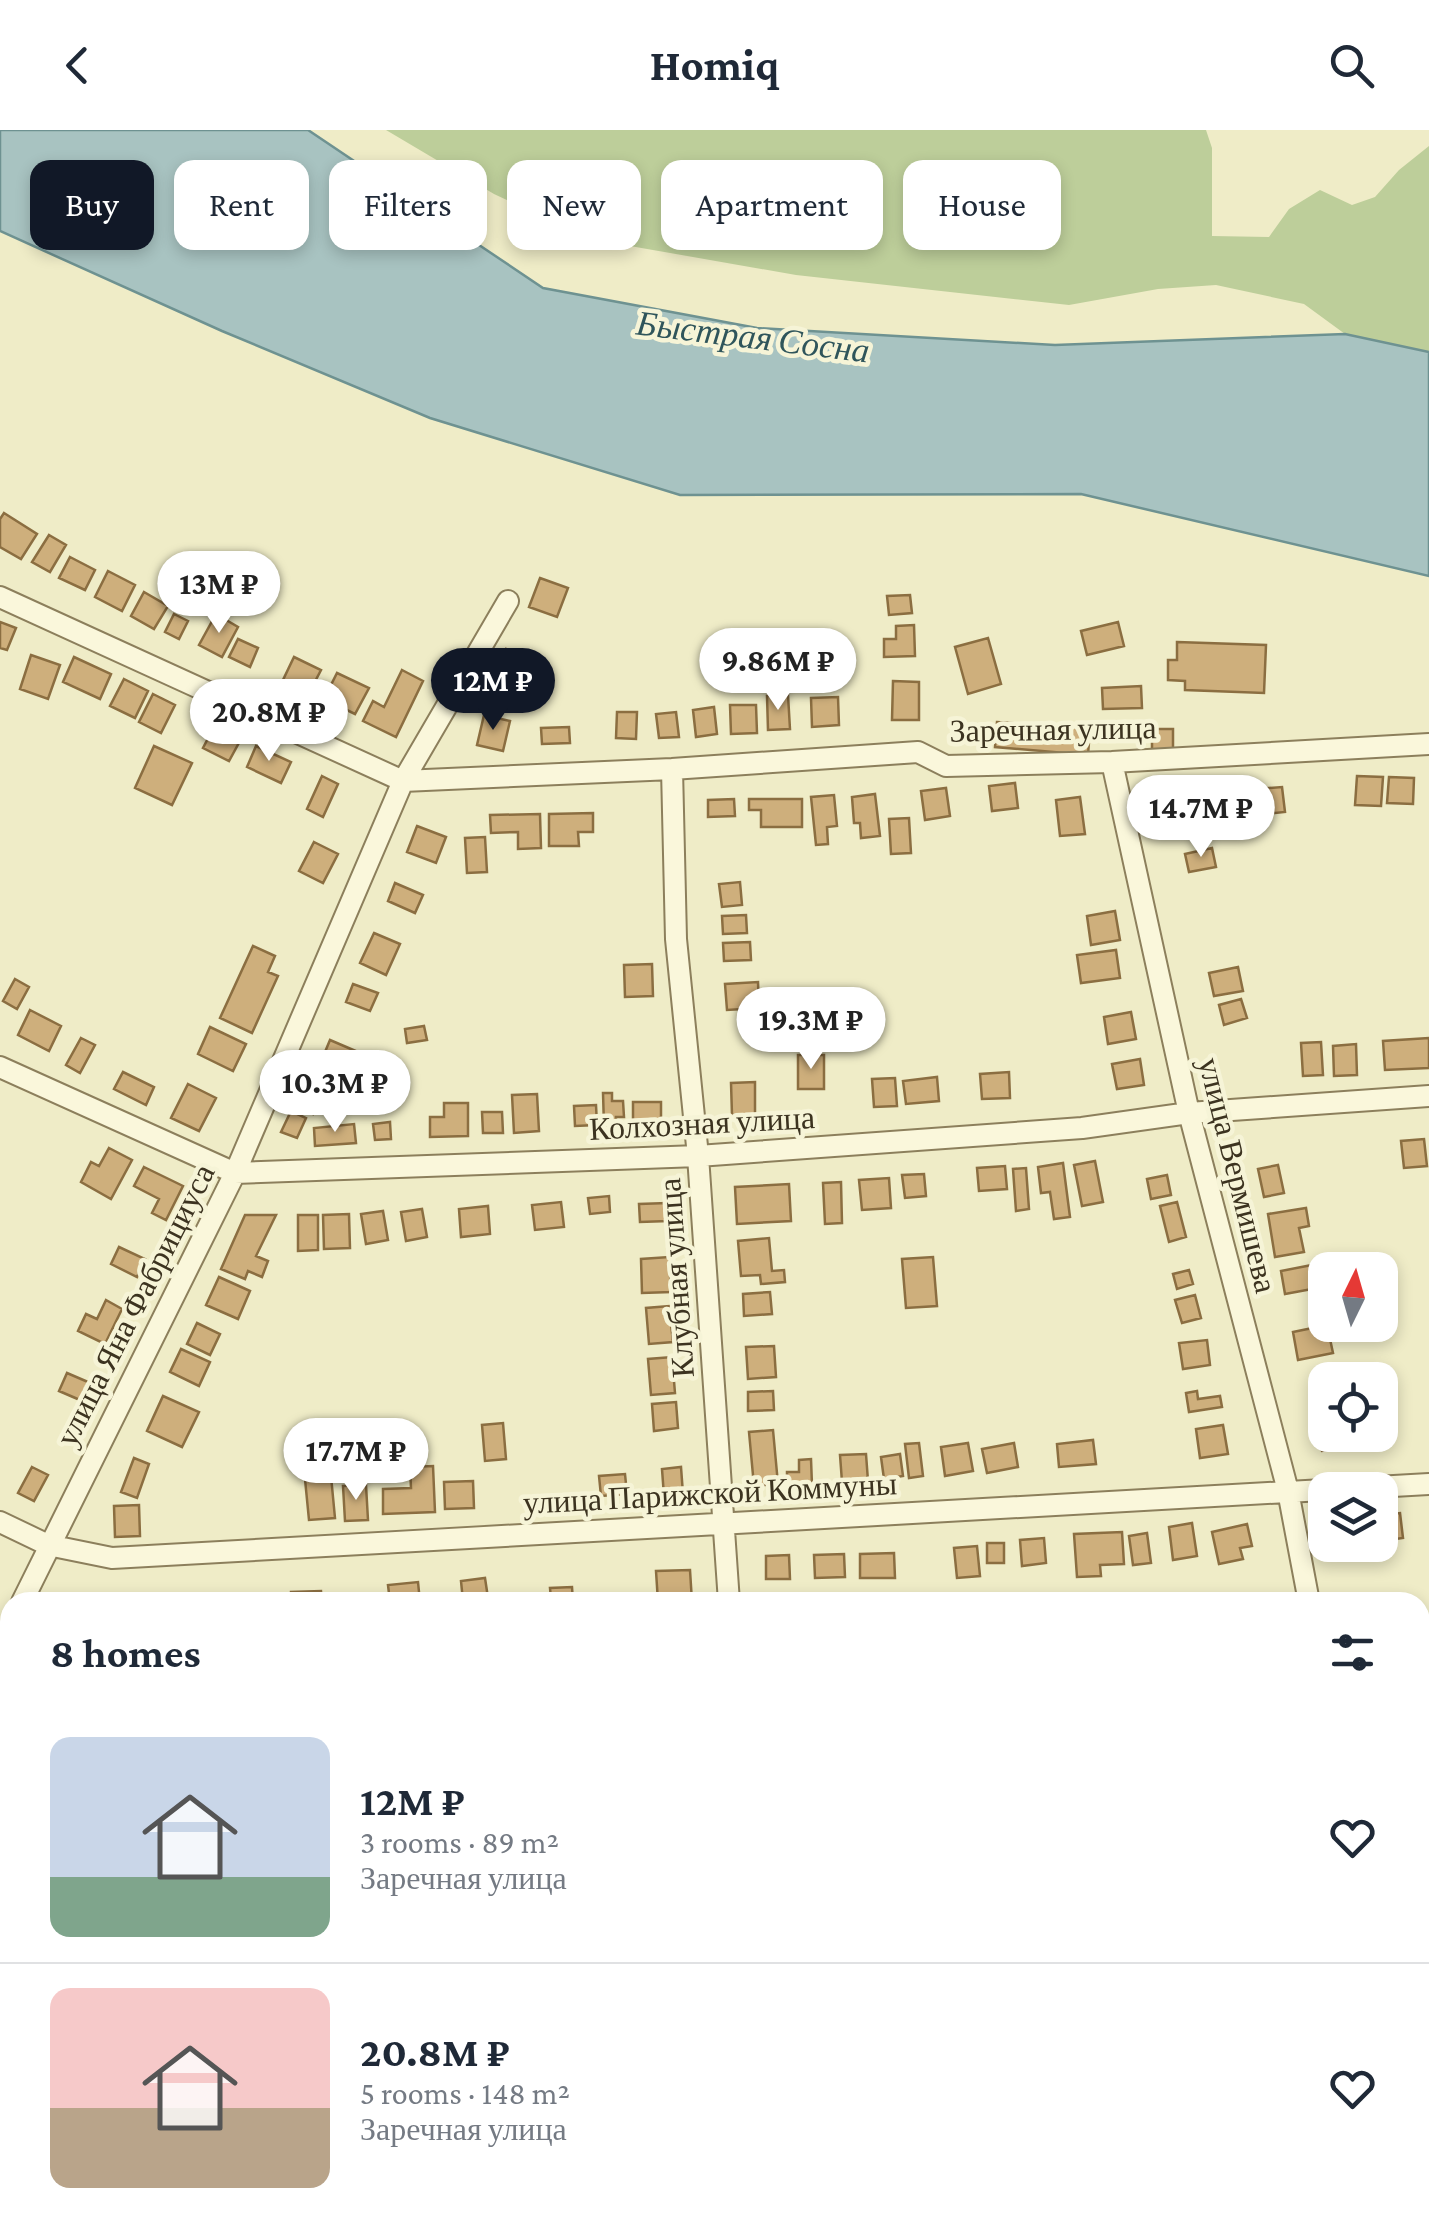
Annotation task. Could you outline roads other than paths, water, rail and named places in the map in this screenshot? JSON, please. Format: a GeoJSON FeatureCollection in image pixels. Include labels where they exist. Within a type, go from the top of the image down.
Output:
{"type":"FeatureCollection","features":[{"type":"Feature","properties":{"kind":"street","name":"Заречная улица"},"geometry":{"type":"LineString","coordinates":[[0,598],[404,781],[672,769],[918,752],[946,766],[1112,762],[1429,744]]}},
{"type":"Feature","properties":{"kind":"street","name":"улица Яна Фабрициуса"},"geometry":{"type":"LineString","coordinates":[[27,1592],[235,1173],[404,781],[508,602]]}},
{"type":"Feature","properties":{"kind":"street","name":"улица Вермишева"},"geometry":{"type":"LineString","coordinates":[[1112,762],[1189,1113],[1288,1492],[1307,1592]]}},
{"type":"Feature","properties":{"kind":"street","name":"Клубная улица"},"geometry":{"type":"LineString","coordinates":[[672,769],[676,938],[698,1156],[728,1592]]}},
{"type":"Feature","properties":{"kind":"street","name":"Колхозная улица"},"geometry":{"type":"LineString","coordinates":[[0,1066],[235,1173],[698,1156],[1082,1128],[1189,1113],[1429,1096]]}},
{"type":"Feature","properties":{"kind":"street","name":"улица Парижской Коммуны"},"geometry":{"type":"LineString","coordinates":[[0,1522],[48,1545],[112,1558],[1429,1484]]}},
{"type":"Feature","properties":{"kind":"water","name":"Быстрая Сосна"},"geometry":{"type":"Polygon","coordinates":[[[0,130],[308,130],[353,160],[329,160],[329,250],[486,250],[543,288],[757,328],[1055,345],[1345,334],[1429,352],[1429,576],[1081,494],[680,495],[430,418],[42,250],[154,250],[154,160],[30,160],[30,245],[0,231],[0,130]]]}}]}
